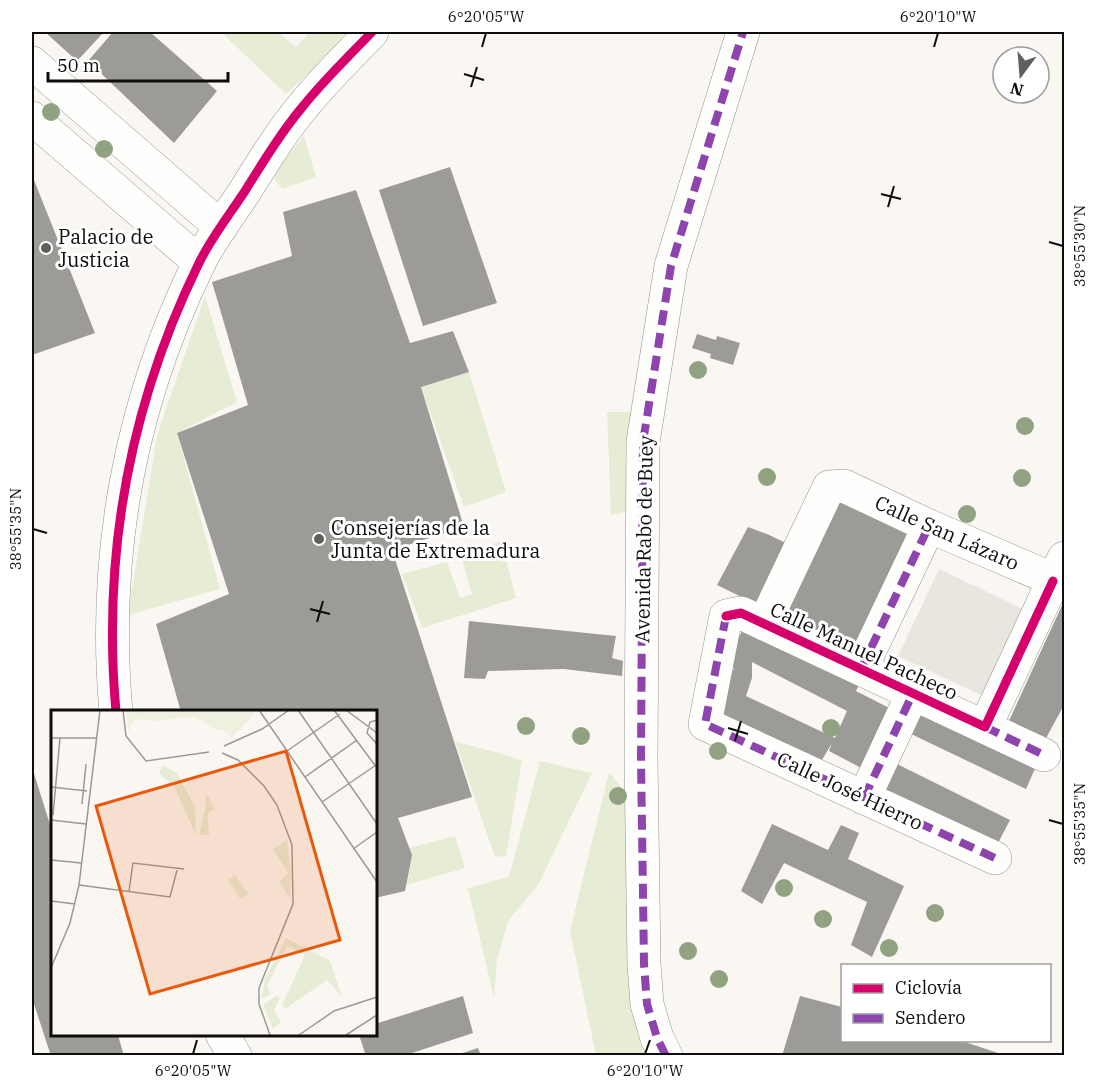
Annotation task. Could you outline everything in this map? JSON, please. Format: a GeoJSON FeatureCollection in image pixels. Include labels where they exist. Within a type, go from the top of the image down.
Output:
{"type":"FeatureCollection","features":[{"type":"Feature","properties":{"kind":"street"},"geometry":{"type":"LineString","coordinates":[[116,710],[111,662],[113,576],[125,479],[157,360],[199,262],[266,158],[304,105],[372,32]]}},
{"type":"Feature","properties":{"kind":"street","name":"Avenida Rabo de Buey"},"geometry":{"type":"LineString","coordinates":[[666,1056],[657,1038],[647,1004],[644,964],[641,759],[643,441],[671,266],[743,32]]}},
{"type":"Feature","properties":{"kind":"street"},"geometry":{"type":"LineString","coordinates":[[32,63],[221,227]]}},
{"type":"Feature","properties":{"kind":"street"},"geometry":{"type":"LineString","coordinates":[[32,118],[199,262]]}},
{"type":"Feature","properties":{"kind":"street","name":"Calle San Lázaro"},"geometry":{"type":"LineString","coordinates":[[764,624],[829,487],[844,486],[929,526],[1061,574]]}},
{"type":"Feature","properties":{"kind":"street"},"geometry":{"type":"LineString","coordinates":[[861,669],[929,526]]}},
{"type":"Feature","properties":{"kind":"street"},"geometry":{"type":"LineString","coordinates":[[985,727],[1061,574]]}},
{"type":"Feature","properties":{"kind":"street","name":"Calle Manuel Pacheco"},"geometry":{"type":"LineString","coordinates":[[705,724],[726,616],[741,613],[1044,755]]}},
{"type":"Feature","properties":{"kind":"street"},"geometry":{"type":"LineString","coordinates":[[864,798],[913,693]]}},
{"type":"Feature","properties":{"kind":"street","name":"Calle José Hierro"},"geometry":{"type":"LineString","coordinates":[[705,724],[995,858]]}},
{"type":"Feature","properties":{"kind":"street"},"geometry":{"type":"LineString","coordinates":[[223,1036],[235,1056]]}},
{"type":"Feature","properties":{"kind":"green space"},"geometry":{"type":"Polygon","coordinates":[[[221,32],[278,32],[296,47],[310,32],[347,32],[317,66],[286,94],[221,32]]]}},
{"type":"Feature","properties":{"kind":"green space"},"geometry":{"type":"Polygon","coordinates":[[[304,136],[316,177],[282,189],[274,179],[277,169],[304,136]]]}},
{"type":"Feature","properties":{"kind":"green space"},"geometry":{"type":"Polygon","coordinates":[[[205,296],[237,402],[177,433],[220,589],[128,615],[157,435],[205,296]]]}},
{"type":"Feature","properties":{"kind":"green space"},"geometry":{"type":"Polygon","coordinates":[[[469,372],[506,492],[464,507],[421,387],[469,372]]]}},
{"type":"Feature","properties":{"kind":"green space"},"geometry":{"type":"Polygon","coordinates":[[[607,412],[632,412],[626,512],[611,515],[607,412]]]}},
{"type":"Feature","properties":{"kind":"green space"},"geometry":{"type":"Polygon","coordinates":[[[501,541],[516,598],[422,628],[402,574],[447,562],[460,598],[472,594],[461,556],[501,541]]]}},
{"type":"Feature","properties":{"kind":"green space"},"geometry":{"type":"Polygon","coordinates":[[[455,741],[522,760],[506,856],[495,857],[455,741]]]}},
{"type":"Feature","properties":{"kind":"green space"},"geometry":{"type":"Polygon","coordinates":[[[540,761],[592,773],[538,885],[508,921],[497,961],[494,998],[468,888],[509,877],[540,761]]]}},
{"type":"Feature","properties":{"kind":"green space"},"geometry":{"type":"Polygon","coordinates":[[[609,772],[627,795],[630,939],[647,1055],[596,1055],[570,931],[609,772]]]}},
{"type":"Feature","properties":{"kind":"green space"},"geometry":{"type":"Polygon","coordinates":[[[455,836],[465,868],[406,885],[409,848],[455,836]]]}},
{"type":"Feature","properties":{"kind":"shaded area"},"geometry":{"type":"Polygon","coordinates":[[[939,569],[1023,609],[983,696],[898,656],[939,569]]]}},
{"type":"Feature","properties":{"kind":"building"},"geometry":{"type":"Polygon","coordinates":[[[45,32],[104,32],[77,61],[45,32]]]}},
{"type":"Feature","properties":{"kind":"building"},"geometry":{"type":"Polygon","coordinates":[[[113,32],[150,32],[217,91],[174,143],[88,61],[113,32]]]}},
{"type":"Feature","properties":{"kind":"building"},"geometry":{"type":"Polygon","coordinates":[[[450,167],[497,303],[423,326],[379,190],[450,167]]]}},
{"type":"Feature","properties":{"kind":"building","name":"Palacio de Justicia"},"geometry":{"type":"Polygon","coordinates":[[[32,175],[95,333],[32,355],[32,175]]]}},
{"type":"Feature","properties":{"kind":"building","name":"Consejerías de la Junta de Extremadura"},"geometry":{"type":"Polygon","coordinates":[[[356,190],[410,343],[453,331],[469,372],[421,387],[464,527],[392,550],[472,797],[398,818],[412,855],[405,891],[376,898],[376,710],[180,710],[156,624],[229,594],[177,433],[248,405],[212,282],[292,256],[283,212],[356,190]]]}},
{"type":"Feature","properties":{"kind":"building"},"geometry":{"type":"Polygon","coordinates":[[[697,334],[716,340],[717,336],[740,343],[733,365],[710,358],[711,354],[692,348],[697,334]]]}},
{"type":"Feature","properties":{"kind":"building"},"geometry":{"type":"Polygon","coordinates":[[[838,497],[917,534],[860,656],[782,619],[838,497]]]}},
{"type":"Feature","properties":{"kind":"building"},"geometry":{"type":"Polygon","coordinates":[[[748,527],[790,545],[760,606],[717,585],[748,527]]]}},
{"type":"Feature","properties":{"kind":"building"},"geometry":{"type":"Polygon","coordinates":[[[1064,601],[1064,705],[1044,742],[1008,723],[1064,601]]]}},
{"type":"Feature","properties":{"kind":"building"},"geometry":{"type":"Polygon","coordinates":[[[469,621],[616,636],[612,658],[623,661],[622,676],[564,669],[488,671],[485,679],[464,678],[469,621]]]}},
{"type":"Feature","properties":{"kind":"building"},"geometry":{"type":"Polygon","coordinates":[[[744,627],[860,683],[856,691],[897,712],[867,771],[829,751],[832,743],[819,765],[716,713],[734,668],[726,664],[744,627]],[[752,662],[752,678],[746,696],[835,738],[847,711],[752,662]]]}},
{"type":"Feature","properties":{"kind":"building"},"geometry":{"type":"Polygon","coordinates":[[[921,708],[1038,762],[1026,789],[909,733],[921,708]]]}},
{"type":"Feature","properties":{"kind":"building"},"geometry":{"type":"Polygon","coordinates":[[[895,763],[1010,820],[997,845],[882,789],[895,763]]]}},
{"type":"Feature","properties":{"kind":"building"},"geometry":{"type":"Polygon","coordinates":[[[32,767],[51,828],[51,1036],[118,1036],[124,1056],[51,1056],[32,998],[32,767]]]}},
{"type":"Feature","properties":{"kind":"building"},"geometry":{"type":"Polygon","coordinates":[[[772,824],[828,850],[841,825],[859,833],[848,859],[904,886],[872,957],[851,945],[867,902],[784,863],[762,904],[741,891],[772,824]]]}},
{"type":"Feature","properties":{"kind":"building"},"geometry":{"type":"Polygon","coordinates":[[[463,996],[473,1033],[403,1056],[366,1056],[359,1036],[376,1036],[376,1024],[463,996]]]}},
{"type":"Feature","properties":{"kind":"building"},"geometry":{"type":"Polygon","coordinates":[[[800,996],[841,1007],[841,1042],[965,1042],[1007,1056],[782,1056],[800,996]]]}},
{"type":"Feature","properties":{"kind":"building"},"geometry":{"type":"Polygon","coordinates":[[[478,1048],[481,1056],[456,1056],[456,1055],[478,1048]]]}},
{"type":"Feature","properties":{"kind":"marked path"},"geometry":{"type":"LineString","coordinates":[[666,1056],[657,1038],[647,1004],[644,964],[641,759],[643,442],[671,266],[743,32]]}},
{"type":"Feature","properties":{"kind":"marked path"},"geometry":{"type":"LineString","coordinates":[[861,669],[929,526]]}},
{"type":"Feature","properties":{"kind":"marked path"},"geometry":{"type":"LineString","coordinates":[[726,616],[705,724],[995,858]]}},
{"type":"Feature","properties":{"kind":"marked path"},"geometry":{"type":"LineString","coordinates":[[864,798],[913,693]]}},
{"type":"Feature","properties":{"kind":"marked path"},"geometry":{"type":"LineString","coordinates":[[985,727],[1044,755]]}},
{"type":"Feature","properties":{"kind":"cycle path"},"geometry":{"type":"LineString","coordinates":[[116,710],[113,596],[126,482],[155,371],[175,316],[209,244],[280,136],[320,86],[372,32]]}},
{"type":"Feature","properties":{"kind":"cycle path"},"geometry":{"type":"LineString","coordinates":[[726,616],[741,613],[985,727],[1053,581]]}},
{"type":"Feature","properties":{"kind":"place","name":"Palacio de Justicia"},"geometry":{"type":"Point","coordinates":[46,248]}},
{"type":"Feature","properties":{"kind":"place","name":"Consejerías de la Junta de Extremadura"},"geometry":{"type":"Point","coordinates":[319,539]}}]}
